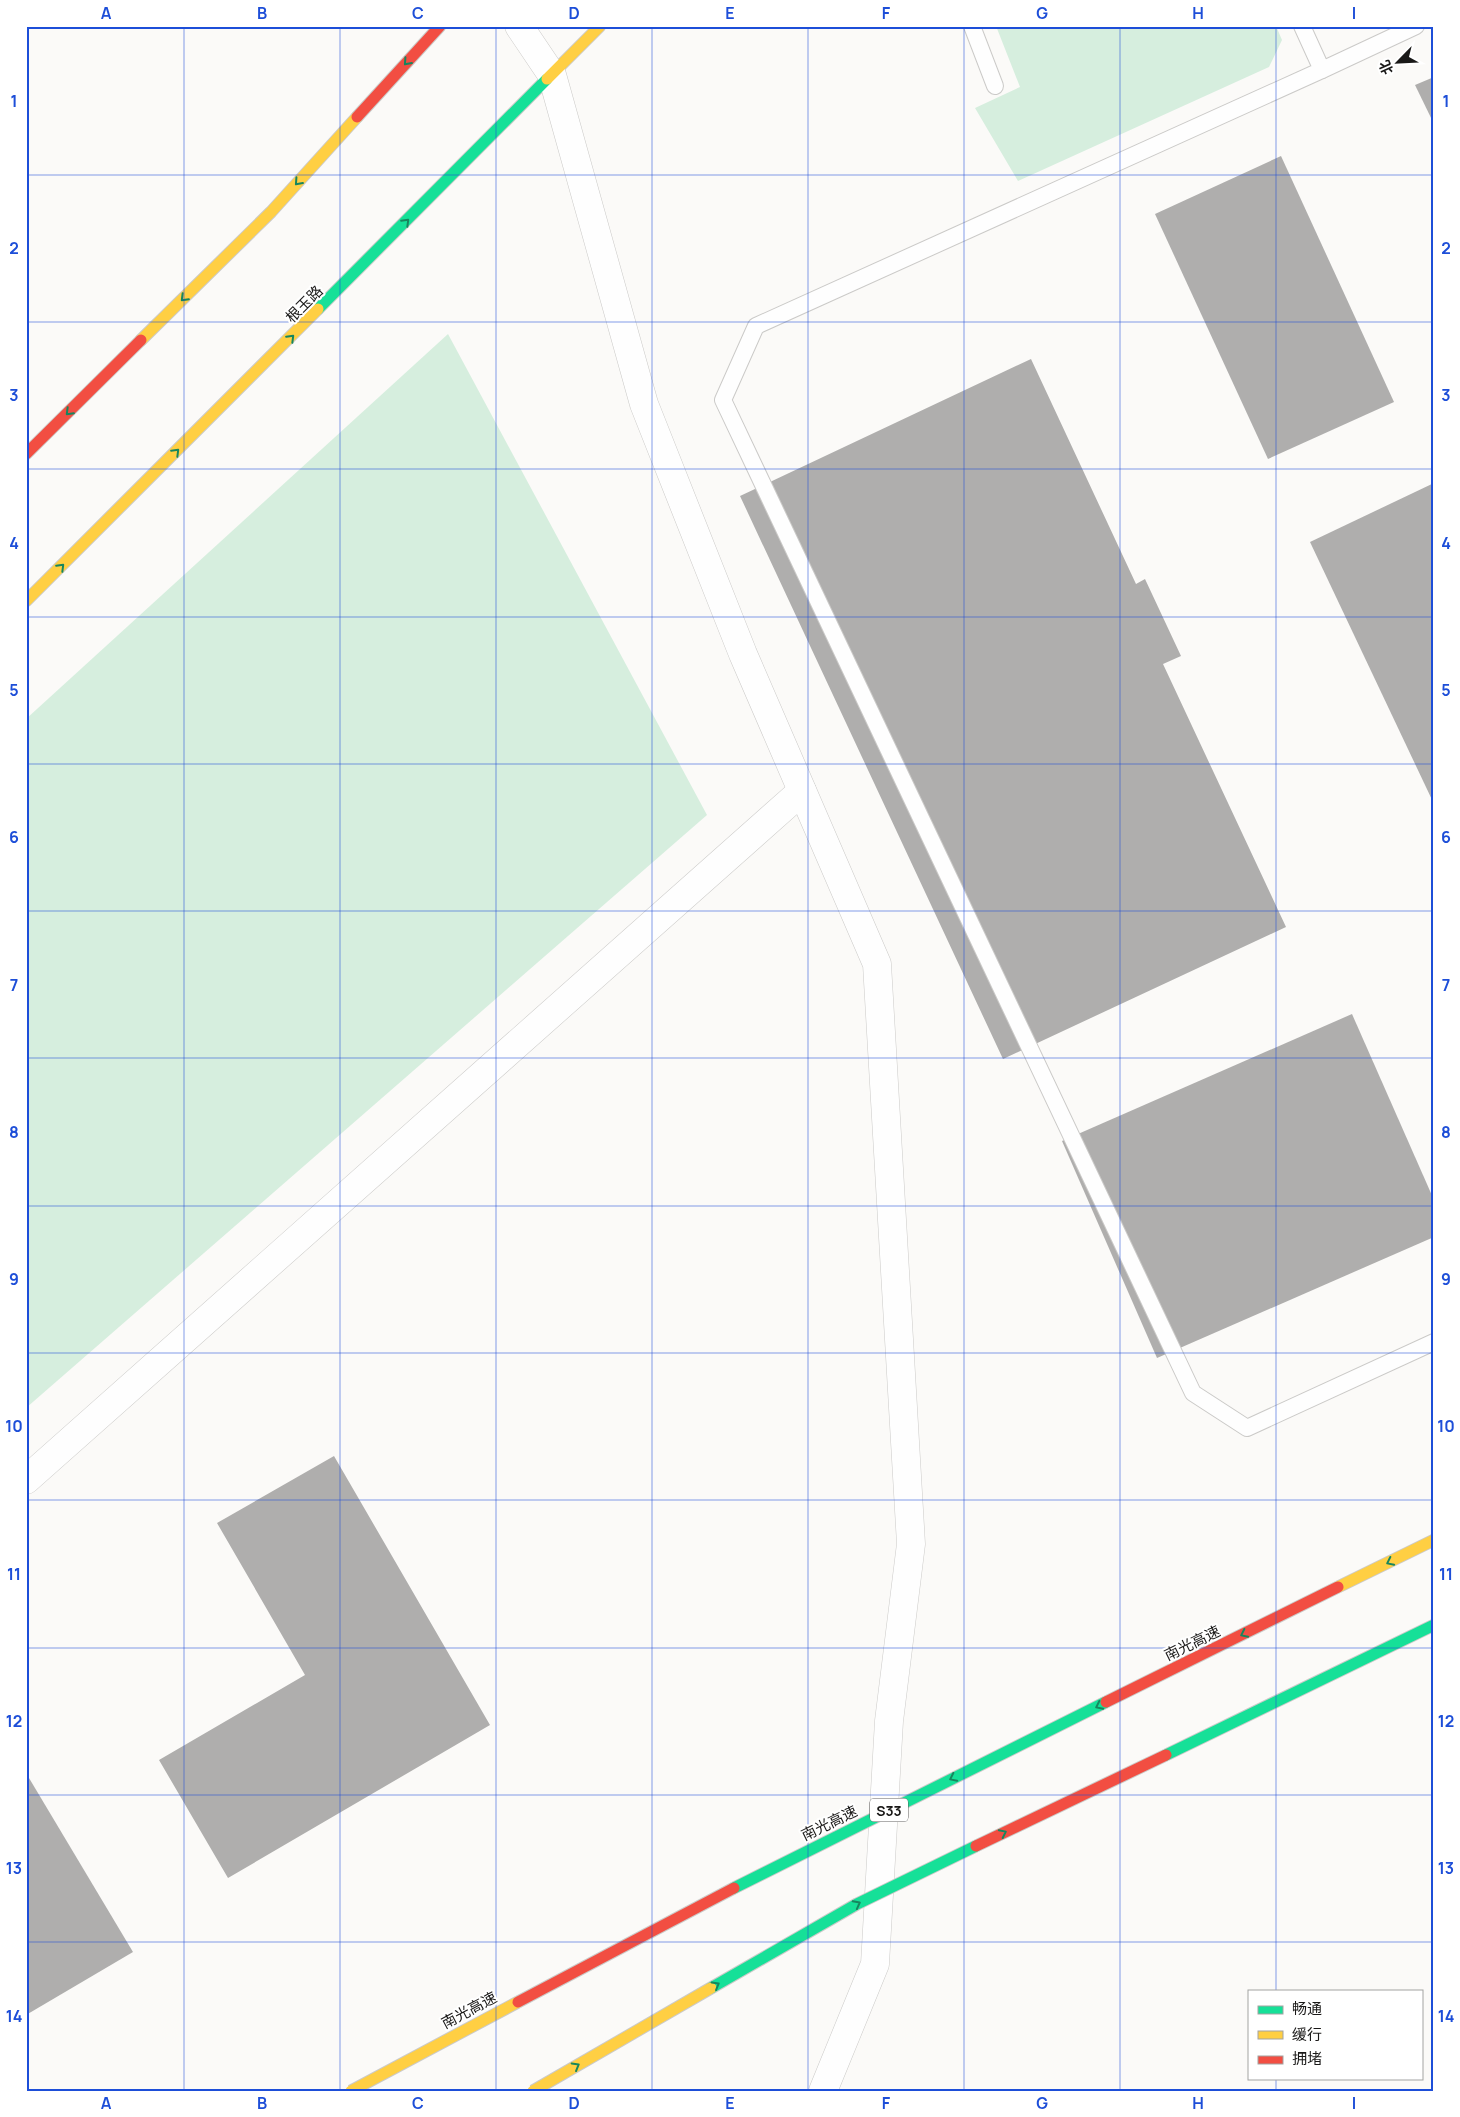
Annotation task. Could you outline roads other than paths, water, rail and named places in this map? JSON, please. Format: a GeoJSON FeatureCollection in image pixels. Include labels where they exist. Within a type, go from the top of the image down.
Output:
{"type":"FeatureCollection","features":[{"type":"Feature","properties":{"kind":"main road"},"geometry":{"type":"LineString","coordinates":[[26,454],[271,212],[440,26]]}},
{"type":"Feature","properties":{"kind":"main road","name":"根玉路"},"geometry":{"type":"LineString","coordinates":[[26,601],[600,26]]}},
{"type":"Feature","properties":{"kind":"main road","name":"南光高速"},"geometry":{"type":"LineString","coordinates":[[351,2091],[786,1861],[1434,1540]]}},
{"type":"Feature","properties":{"kind":"main road"},"geometry":{"type":"LineString","coordinates":[[533,2091],[857,1904],[1434,1625]]}},
{"type":"Feature","properties":{"kind":"street"},"geometry":{"type":"LineString","coordinates":[[519,26],[552,75],[644,404],[743,654],[877,964],[910,1544],[889,1721],[875,1964],[823,2091]]}},
{"type":"Feature","properties":{"kind":"street"},"geometry":{"type":"LineString","coordinates":[[26,1480],[802,791]]}},
{"type":"Feature","properties":{"kind":"lane"},"geometry":{"type":"LineString","coordinates":[[972,26],[995,86]]}},
{"type":"Feature","properties":{"kind":"lane"},"geometry":{"type":"LineString","coordinates":[[1302,26],[1322,70]]}},
{"type":"Feature","properties":{"kind":"lane"},"geometry":{"type":"LineString","coordinates":[[1416,26],[756,326],[723,400],[1193,1393],[1247,1428],[1434,1342]]}}]}
